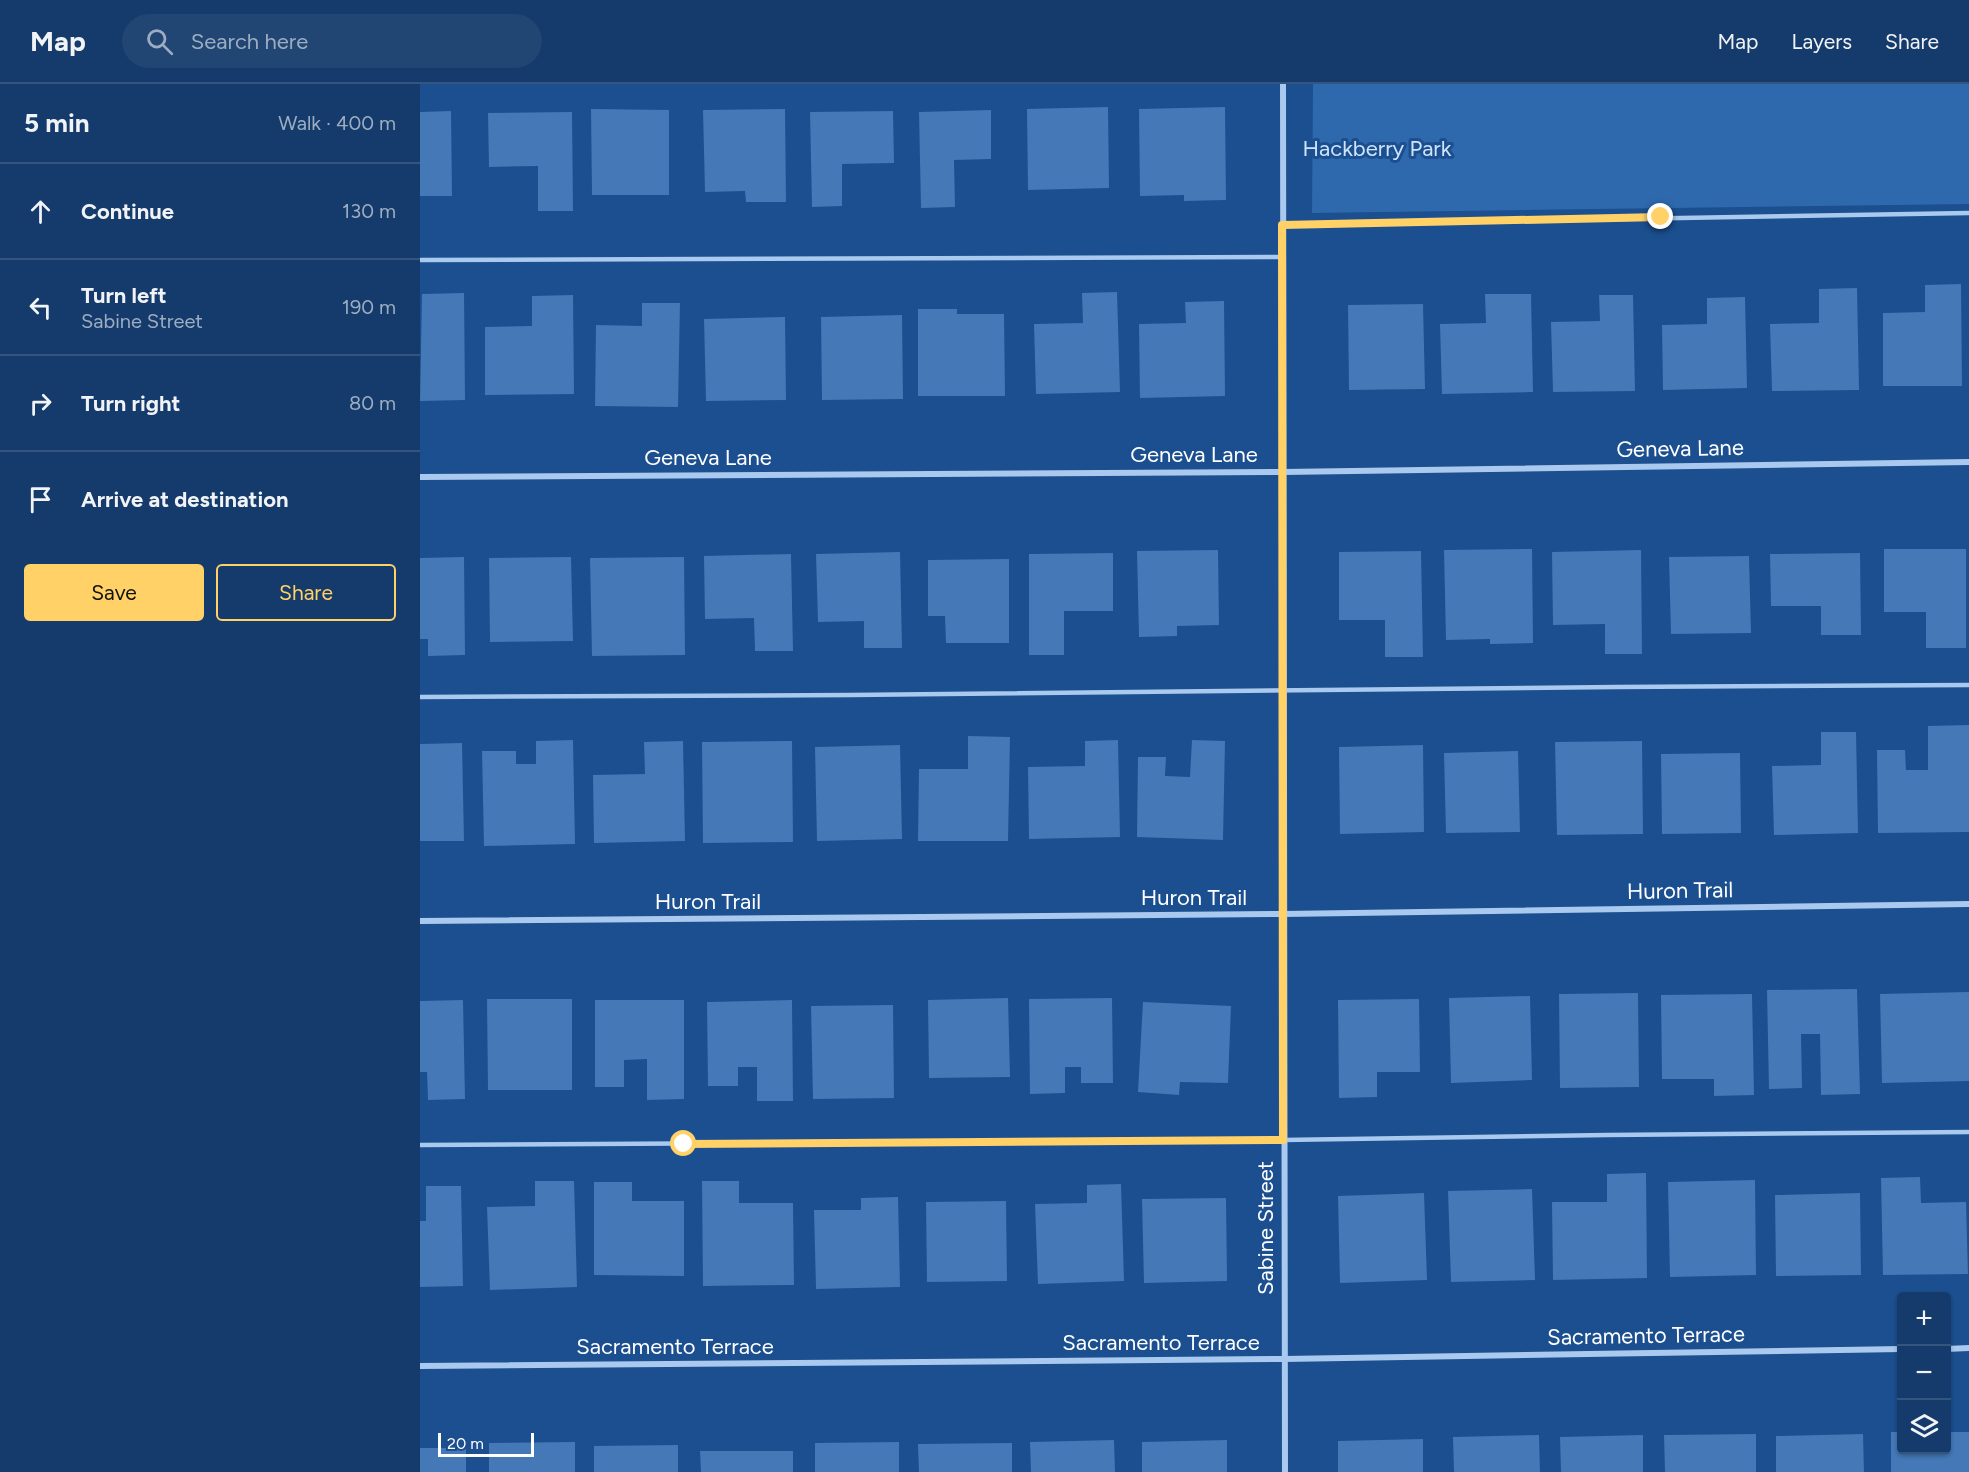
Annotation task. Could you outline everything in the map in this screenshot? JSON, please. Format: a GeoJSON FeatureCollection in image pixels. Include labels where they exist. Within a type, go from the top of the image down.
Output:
{"type":"FeatureCollection","features":[{"type":"Feature","properties":{"kind":"street","name":"Sabine Street"},"geometry":{"type":"LineString","coordinates":[[1283,84],[1285,1472]]}},
{"type":"Feature","properties":{"kind":"street","name":"Geneva Lane"},"geometry":{"type":"LineString","coordinates":[[420,477],[1283,472],[1969,462]]}},
{"type":"Feature","properties":{"kind":"street","name":"Huron Trail"},"geometry":{"type":"LineString","coordinates":[[420,921],[1283,914],[1969,904]]}},
{"type":"Feature","properties":{"kind":"street"},"geometry":{"type":"LineString","coordinates":[[1951,1348],[1969,1348]]}},
{"type":"Feature","properties":{"kind":"street","name":"Sacramento Terrace"},"geometry":{"type":"LineString","coordinates":[[420,1366],[1284,1359],[1897,1349]]}},
{"type":"Feature","properties":{"kind":"lane"},"geometry":{"type":"LineString","coordinates":[[1282,225],[1969,213]]}},
{"type":"Feature","properties":{"kind":"lane"},"geometry":{"type":"LineString","coordinates":[[420,260],[1283,257]]}},
{"type":"Feature","properties":{"kind":"lane"},"geometry":{"type":"LineString","coordinates":[[420,697],[1969,685]]}},
{"type":"Feature","properties":{"kind":"lane"},"geometry":{"type":"LineString","coordinates":[[420,1145],[1283,1140],[1619,1134],[1969,1132]]}},
{"type":"Feature","properties":{"kind":"green space","name":"Hackberry Park"},"geometry":{"type":"Polygon","coordinates":[[[1313,84],[1969,84],[1969,204],[1312,213],[1313,84]]]}},
{"type":"Feature","properties":{"kind":"building"},"geometry":{"type":"Polygon","coordinates":[[[1108,107],[1109,188],[1028,190],[1027,109],[1108,107]]]}},
{"type":"Feature","properties":{"kind":"building"},"geometry":{"type":"Polygon","coordinates":[[[1225,107],[1226,200],[1184,201],[1184,195],[1140,196],[1139,109],[1225,107]]]}},
{"type":"Feature","properties":{"kind":"building"},"geometry":{"type":"Polygon","coordinates":[[[591,109],[669,110],[669,195],[592,195],[591,109]]]}},
{"type":"Feature","properties":{"kind":"building"},"geometry":{"type":"Polygon","coordinates":[[[785,109],[786,202],[746,202],[745,191],[705,192],[703,110],[785,109]]]}},
{"type":"Feature","properties":{"kind":"building"},"geometry":{"type":"Polygon","coordinates":[[[991,110],[991,159],[954,160],[955,207],[921,208],[919,112],[991,110]]]}},
{"type":"Feature","properties":{"kind":"building"},"geometry":{"type":"Polygon","coordinates":[[[451,111],[452,196],[420,196],[420,112],[451,111]]]}},
{"type":"Feature","properties":{"kind":"building"},"geometry":{"type":"Polygon","coordinates":[[[893,111],[894,163],[842,164],[842,206],[812,207],[810,112],[893,111]]]}},
{"type":"Feature","properties":{"kind":"building"},"geometry":{"type":"Polygon","coordinates":[[[572,112],[573,211],[538,211],[538,166],[489,167],[488,113],[572,112]]]}},
{"type":"Feature","properties":{"kind":"building"},"geometry":{"type":"Polygon","coordinates":[[[1961,284],[1962,386],[1883,386],[1883,313],[1925,312],[1925,285],[1961,284]]]}},
{"type":"Feature","properties":{"kind":"building"},"geometry":{"type":"Polygon","coordinates":[[[1857,288],[1859,390],[1772,391],[1770,324],[1819,323],[1819,289],[1857,288]]]}},
{"type":"Feature","properties":{"kind":"building"},"geometry":{"type":"Polygon","coordinates":[[[1117,292],[1120,392],[1036,394],[1034,324],[1083,323],[1082,293],[1117,292]]]}},
{"type":"Feature","properties":{"kind":"building"},"geometry":{"type":"Polygon","coordinates":[[[464,293],[465,400],[420,401],[422,294],[464,293]]]}},
{"type":"Feature","properties":{"kind":"building"},"geometry":{"type":"Polygon","coordinates":[[[1485,294],[1531,294],[1533,392],[1442,394],[1440,324],[1486,323],[1485,294]]]}},
{"type":"Feature","properties":{"kind":"building"},"geometry":{"type":"Polygon","coordinates":[[[573,295],[574,394],[485,395],[485,327],[532,326],[532,296],[573,295]]]}},
{"type":"Feature","properties":{"kind":"building"},"geometry":{"type":"Polygon","coordinates":[[[1599,295],[1633,295],[1635,391],[1553,392],[1551,322],[1600,321],[1599,295]]]}},
{"type":"Feature","properties":{"kind":"building"},"geometry":{"type":"Polygon","coordinates":[[[1745,297],[1747,388],[1663,390],[1662,325],[1707,324],[1707,298],[1745,297]]]}},
{"type":"Feature","properties":{"kind":"building"},"geometry":{"type":"Polygon","coordinates":[[[1224,301],[1225,396],[1140,398],[1139,324],[1186,323],[1185,302],[1224,301]]]}},
{"type":"Feature","properties":{"kind":"building"},"geometry":{"type":"Polygon","coordinates":[[[642,303],[680,303],[678,407],[595,406],[596,325],[642,326],[642,303]]]}},
{"type":"Feature","properties":{"kind":"building"},"geometry":{"type":"Polygon","coordinates":[[[1423,304],[1425,389],[1349,390],[1348,305],[1423,304]]]}},
{"type":"Feature","properties":{"kind":"building"},"geometry":{"type":"Polygon","coordinates":[[[918,309],[957,309],[957,314],[1004,314],[1005,396],[918,396],[918,309]]]}},
{"type":"Feature","properties":{"kind":"building"},"geometry":{"type":"Polygon","coordinates":[[[902,315],[903,399],[822,400],[821,317],[902,315]]]}},
{"type":"Feature","properties":{"kind":"building"},"geometry":{"type":"Polygon","coordinates":[[[785,317],[786,400],[706,401],[704,319],[785,317]]]}},
{"type":"Feature","properties":{"kind":"building"},"geometry":{"type":"Polygon","coordinates":[[[1532,549],[1533,643],[1490,644],[1490,639],[1446,640],[1444,550],[1532,549]]]}},
{"type":"Feature","properties":{"kind":"building"},"geometry":{"type":"Polygon","coordinates":[[[1884,549],[1966,549],[1966,648],[1926,648],[1926,612],[1884,612],[1884,549]]]}},
{"type":"Feature","properties":{"kind":"building"},"geometry":{"type":"Polygon","coordinates":[[[1218,550],[1219,625],[1177,626],[1177,636],[1139,637],[1137,551],[1218,550]]]}},
{"type":"Feature","properties":{"kind":"building"},"geometry":{"type":"Polygon","coordinates":[[[1641,550],[1642,654],[1605,654],[1605,624],[1553,625],[1552,552],[1641,550]]]}},
{"type":"Feature","properties":{"kind":"building"},"geometry":{"type":"Polygon","coordinates":[[[1421,551],[1423,657],[1385,657],[1385,620],[1339,620],[1339,552],[1421,551]]]}},
{"type":"Feature","properties":{"kind":"building"},"geometry":{"type":"Polygon","coordinates":[[[900,552],[902,648],[864,648],[864,621],[818,622],[816,554],[900,552]]]}},
{"type":"Feature","properties":{"kind":"building"},"geometry":{"type":"Polygon","coordinates":[[[1113,553],[1113,611],[1064,611],[1064,655],[1029,655],[1029,554],[1113,553]]]}},
{"type":"Feature","properties":{"kind":"building"},"geometry":{"type":"Polygon","coordinates":[[[1860,553],[1861,635],[1821,635],[1821,606],[1771,606],[1770,554],[1860,553]]]}},
{"type":"Feature","properties":{"kind":"building"},"geometry":{"type":"Polygon","coordinates":[[[791,554],[793,651],[755,651],[754,618],[705,619],[704,556],[791,554]]]}},
{"type":"Feature","properties":{"kind":"building"},"geometry":{"type":"Polygon","coordinates":[[[1749,556],[1751,633],[1671,634],[1669,557],[1749,556]]]}},
{"type":"Feature","properties":{"kind":"building"},"geometry":{"type":"Polygon","coordinates":[[[464,557],[465,655],[428,656],[428,639],[420,639],[420,558],[464,557]]]}},
{"type":"Feature","properties":{"kind":"building"},"geometry":{"type":"Polygon","coordinates":[[[571,557],[573,641],[490,642],[489,558],[571,557]]]}},
{"type":"Feature","properties":{"kind":"building"},"geometry":{"type":"Polygon","coordinates":[[[684,557],[685,655],[592,656],[590,558],[684,557]]]}},
{"type":"Feature","properties":{"kind":"building"},"geometry":{"type":"Polygon","coordinates":[[[1009,559],[1009,643],[946,643],[945,616],[928,616],[928,560],[1009,559]]]}},
{"type":"Feature","properties":{"kind":"building"},"geometry":{"type":"Polygon","coordinates":[[[1969,725],[1969,832],[1878,833],[1877,750],[1905,750],[1906,770],[1928,770],[1928,726],[1969,725]]]}},
{"type":"Feature","properties":{"kind":"building"},"geometry":{"type":"Polygon","coordinates":[[[1821,732],[1856,732],[1858,833],[1774,835],[1772,766],[1821,765],[1821,732]]]}},
{"type":"Feature","properties":{"kind":"building"},"geometry":{"type":"Polygon","coordinates":[[[968,736],[1010,737],[1008,841],[918,841],[919,769],[968,769],[968,736]]]}},
{"type":"Feature","properties":{"kind":"building"},"geometry":{"type":"Polygon","coordinates":[[[573,740],[575,844],[484,846],[482,751],[516,751],[516,764],[536,764],[536,741],[573,740]]]}},
{"type":"Feature","properties":{"kind":"building"},"geometry":{"type":"Polygon","coordinates":[[[1118,740],[1120,837],[1029,839],[1028,767],[1085,766],[1085,741],[1118,740]]]}},
{"type":"Feature","properties":{"kind":"building"},"geometry":{"type":"Polygon","coordinates":[[[1192,740],[1225,741],[1223,840],[1137,837],[1138,757],[1166,757],[1165,776],[1190,777],[1192,740]]]}},
{"type":"Feature","properties":{"kind":"building"},"geometry":{"type":"Polygon","coordinates":[[[683,741],[685,841],[594,843],[593,775],[645,774],[644,742],[683,741]]]}},
{"type":"Feature","properties":{"kind":"building"},"geometry":{"type":"Polygon","coordinates":[[[792,741],[793,842],[703,843],[702,742],[792,741]]]}},
{"type":"Feature","properties":{"kind":"building"},"geometry":{"type":"Polygon","coordinates":[[[1642,741],[1643,834],[1557,835],[1555,742],[1642,741]]]}},
{"type":"Feature","properties":{"kind":"building"},"geometry":{"type":"Polygon","coordinates":[[[462,743],[464,841],[420,841],[420,744],[462,743]]]}},
{"type":"Feature","properties":{"kind":"building"},"geometry":{"type":"Polygon","coordinates":[[[900,745],[902,839],[817,841],[815,747],[900,745]]]}},
{"type":"Feature","properties":{"kind":"building"},"geometry":{"type":"Polygon","coordinates":[[[1423,745],[1424,832],[1340,834],[1339,747],[1423,745]]]}},
{"type":"Feature","properties":{"kind":"building"},"geometry":{"type":"Polygon","coordinates":[[[1518,751],[1520,832],[1446,833],[1444,753],[1518,751]]]}},
{"type":"Feature","properties":{"kind":"building"},"geometry":{"type":"Polygon","coordinates":[[[1740,753],[1741,833],[1662,834],[1661,754],[1740,753]]]}},
{"type":"Feature","properties":{"kind":"building"},"geometry":{"type":"Polygon","coordinates":[[[1857,989],[1860,1094],[1821,1095],[1820,1034],[1801,1034],[1802,1088],[1769,1089],[1767,990],[1857,989]]]}},
{"type":"Feature","properties":{"kind":"building"},"geometry":{"type":"Polygon","coordinates":[[[1969,992],[1969,1081],[1882,1083],[1880,994],[1969,992]]]}},
{"type":"Feature","properties":{"kind":"building"},"geometry":{"type":"Polygon","coordinates":[[[1638,993],[1639,1087],[1560,1088],[1559,994],[1638,993]]]}},
{"type":"Feature","properties":{"kind":"building"},"geometry":{"type":"Polygon","coordinates":[[[1752,994],[1754,1095],[1714,1096],[1714,1079],[1662,1079],[1661,995],[1752,994]]]}},
{"type":"Feature","properties":{"kind":"building"},"geometry":{"type":"Polygon","coordinates":[[[1530,996],[1532,1080],[1451,1083],[1449,998],[1530,996]]]}},
{"type":"Feature","properties":{"kind":"building"},"geometry":{"type":"Polygon","coordinates":[[[1008,998],[1010,1077],[929,1078],[928,1000],[1008,998]]]}},
{"type":"Feature","properties":{"kind":"building"},"geometry":{"type":"Polygon","coordinates":[[[1112,998],[1113,1083],[1081,1083],[1081,1067],[1065,1067],[1065,1093],[1030,1094],[1029,999],[1112,998]]]}},
{"type":"Feature","properties":{"kind":"building"},"geometry":{"type":"Polygon","coordinates":[[[487,999],[572,999],[572,1090],[488,1090],[487,999]]]}},
{"type":"Feature","properties":{"kind":"building"},"geometry":{"type":"Polygon","coordinates":[[[1419,999],[1420,1072],[1377,1072],[1377,1097],[1339,1098],[1338,1000],[1419,999]]]}},
{"type":"Feature","properties":{"kind":"building"},"geometry":{"type":"Polygon","coordinates":[[[463,1000],[465,1099],[428,1100],[427,1072],[420,1072],[420,1001],[463,1000]]]}},
{"type":"Feature","properties":{"kind":"building"},"geometry":{"type":"Polygon","coordinates":[[[595,1000],[684,1000],[684,1099],[647,1100],[647,1059],[624,1060],[624,1087],[595,1087],[595,1000]]]}},
{"type":"Feature","properties":{"kind":"building"},"geometry":{"type":"Polygon","coordinates":[[[792,1000],[793,1101],[757,1101],[757,1067],[738,1067],[738,1086],[708,1086],[707,1002],[792,1000]]]}},
{"type":"Feature","properties":{"kind":"building"},"geometry":{"type":"Polygon","coordinates":[[[1143,1002],[1231,1006],[1228,1083],[1180,1082],[1179,1095],[1138,1092],[1143,1002]]]}},
{"type":"Feature","properties":{"kind":"building"},"geometry":{"type":"Polygon","coordinates":[[[893,1005],[894,1098],[813,1099],[811,1006],[893,1005]]]}},
{"type":"Feature","properties":{"kind":"building"},"geometry":{"type":"Polygon","coordinates":[[[1646,1173],[1647,1278],[1553,1280],[1552,1202],[1607,1202],[1607,1174],[1646,1173]]]}},
{"type":"Feature","properties":{"kind":"building"},"geometry":{"type":"Polygon","coordinates":[[[1920,1177],[1921,1203],[1966,1202],[1968,1274],[1883,1275],[1881,1178],[1920,1177]]]}},
{"type":"Feature","properties":{"kind":"building"},"geometry":{"type":"Polygon","coordinates":[[[1755,1180],[1756,1275],[1670,1277],[1668,1182],[1755,1180]]]}},
{"type":"Feature","properties":{"kind":"building"},"geometry":{"type":"Polygon","coordinates":[[[535,1181],[574,1181],[577,1287],[490,1290],[487,1207],[535,1206],[535,1181]]]}},
{"type":"Feature","properties":{"kind":"building"},"geometry":{"type":"Polygon","coordinates":[[[702,1181],[739,1181],[739,1203],[793,1203],[794,1285],[703,1286],[702,1181]]]}},
{"type":"Feature","properties":{"kind":"building"},"geometry":{"type":"Polygon","coordinates":[[[594,1182],[632,1182],[632,1201],[684,1201],[684,1276],[594,1275],[594,1182]]]}},
{"type":"Feature","properties":{"kind":"building"},"geometry":{"type":"Polygon","coordinates":[[[1121,1184],[1124,1281],[1038,1284],[1035,1204],[1087,1203],[1087,1185],[1121,1184]]]}},
{"type":"Feature","properties":{"kind":"building"},"geometry":{"type":"Polygon","coordinates":[[[426,1186],[461,1186],[463,1286],[420,1287],[420,1221],[426,1221],[426,1186]]]}},
{"type":"Feature","properties":{"kind":"building"},"geometry":{"type":"Polygon","coordinates":[[[1532,1189],[1535,1280],[1451,1282],[1448,1191],[1532,1189]]]}},
{"type":"Feature","properties":{"kind":"building"},"geometry":{"type":"Polygon","coordinates":[[[1424,1193],[1427,1280],[1340,1283],[1338,1196],[1424,1193]]]}},
{"type":"Feature","properties":{"kind":"building"},"geometry":{"type":"Polygon","coordinates":[[[1860,1193],[1861,1275],[1776,1276],[1775,1195],[1860,1193]]]}},
{"type":"Feature","properties":{"kind":"building"},"geometry":{"type":"Polygon","coordinates":[[[898,1197],[900,1287],[816,1289],[814,1210],[861,1210],[861,1198],[898,1197]]]}},
{"type":"Feature","properties":{"kind":"building"},"geometry":{"type":"Polygon","coordinates":[[[1226,1198],[1227,1281],[1144,1283],[1142,1199],[1226,1198]]]}},
{"type":"Feature","properties":{"kind":"building"},"geometry":{"type":"Polygon","coordinates":[[[1006,1201],[1007,1281],[927,1282],[926,1202],[1006,1201]]]}},
{"type":"Feature","properties":{"kind":"building"},"geometry":{"type":"Polygon","coordinates":[[[1891,1432],[1897,1432],[1897,1454],[1951,1454],[1951,1432],[1969,1432],[1969,1472],[1891,1472],[1891,1432]]]}},
{"type":"Feature","properties":{"kind":"building"},"geometry":{"type":"Polygon","coordinates":[[[1756,1434],[1756,1472],[1665,1472],[1664,1435],[1756,1434]]]}},
{"type":"Feature","properties":{"kind":"building"},"geometry":{"type":"Polygon","coordinates":[[[1863,1434],[1864,1472],[1776,1472],[1776,1436],[1863,1434]]]}},
{"type":"Feature","properties":{"kind":"building"},"geometry":{"type":"Polygon","coordinates":[[[1539,1435],[1540,1472],[1454,1472],[1453,1437],[1539,1435]]]}},
{"type":"Feature","properties":{"kind":"building"},"geometry":{"type":"Polygon","coordinates":[[[1643,1435],[1643,1472],[1561,1472],[1560,1437],[1643,1435]]]}},
{"type":"Feature","properties":{"kind":"building"},"geometry":{"type":"Polygon","coordinates":[[[1423,1439],[1423,1472],[1338,1472],[1338,1441],[1423,1439]]]}},
{"type":"Feature","properties":{"kind":"building"},"geometry":{"type":"Polygon","coordinates":[[[1114,1440],[1115,1472],[1031,1472],[1030,1442],[1114,1440]]]}},
{"type":"Feature","properties":{"kind":"building"},"geometry":{"type":"Polygon","coordinates":[[[1227,1440],[1227,1472],[1142,1472],[1142,1442],[1227,1440]]]}},
{"type":"Feature","properties":{"kind":"building"},"geometry":{"type":"Polygon","coordinates":[[[575,1442],[575,1472],[489,1472],[489,1443],[575,1442]]]}},
{"type":"Feature","properties":{"kind":"building"},"geometry":{"type":"Polygon","coordinates":[[[899,1442],[899,1472],[815,1472],[815,1443],[899,1442]]]}},
{"type":"Feature","properties":{"kind":"building"},"geometry":{"type":"Polygon","coordinates":[[[1012,1443],[1012,1472],[919,1472],[918,1444],[1012,1443]]]}},
{"type":"Feature","properties":{"kind":"building"},"geometry":{"type":"Polygon","coordinates":[[[678,1445],[678,1472],[594,1472],[594,1446],[678,1445]]]}},
{"type":"Feature","properties":{"kind":"building"},"geometry":{"type":"Polygon","coordinates":[[[420,1448],[466,1448],[466,1472],[420,1472],[420,1448]]]}},
{"type":"Feature","properties":{"kind":"building"},"geometry":{"type":"Polygon","coordinates":[[[700,1451],[793,1451],[793,1472],[701,1472],[700,1451]]]}},
{"type":"Feature","properties":{"kind":"route"},"geometry":{"type":"LineString","coordinates":[[684,1144],[1283,1140],[1282,225],[1661,217]]}}]}
